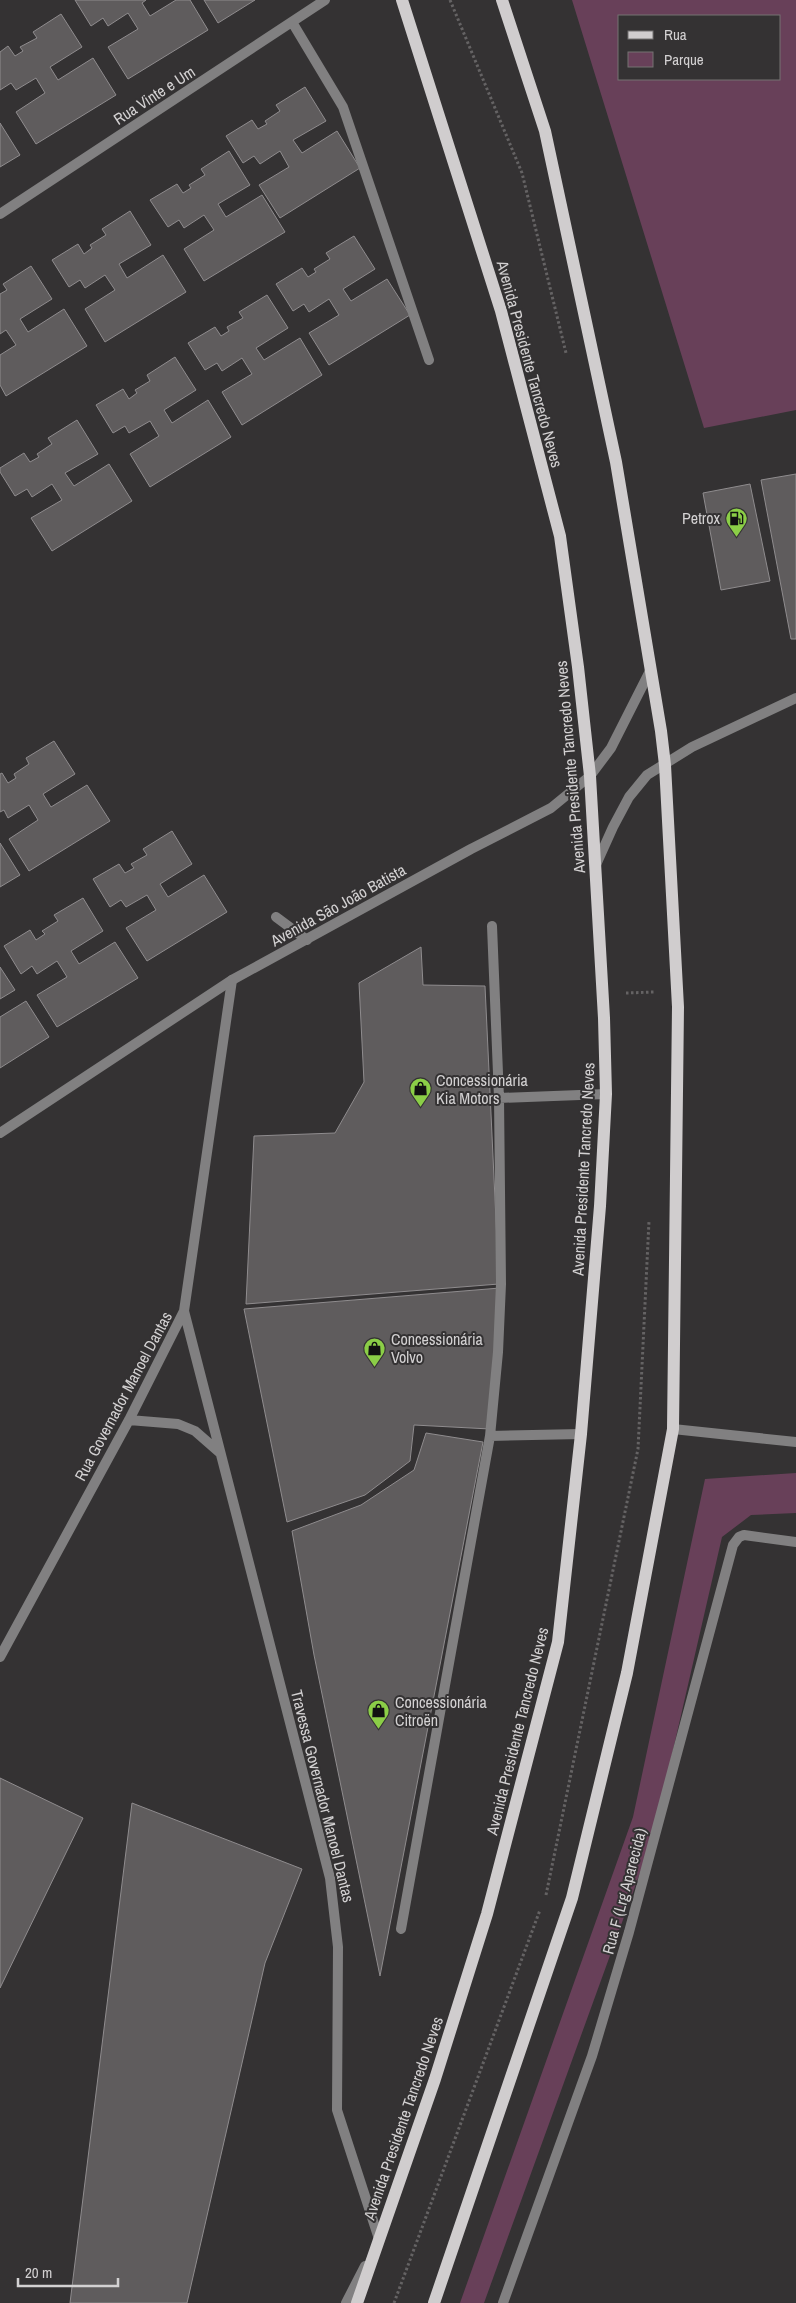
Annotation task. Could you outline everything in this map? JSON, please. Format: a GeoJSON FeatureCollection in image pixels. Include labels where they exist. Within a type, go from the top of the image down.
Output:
{"type":"FeatureCollection","features":[{"type":"Feature","properties":{"kind":"main road","name":"Avenida Presidente Tancredo Neves"},"geometry":{"type":"LineString","coordinates":[[357,2303],[435,2079],[487,1914],[558,1642],[581,1434],[600,1206],[606,1094],[590,776],[578,667],[560,536],[501,311],[402,0]]}},
{"type":"Feature","properties":{"kind":"main road"},"geometry":{"type":"LineString","coordinates":[[434,2303],[572,1898],[627,1673],[673,1429],[677,993],[665,766],[651,669],[616,462],[546,131],[502,0]]}},
{"type":"Feature","properties":{"kind":"street","name":"Rua Vinte e Um"},"geometry":{"type":"LineString","coordinates":[[0,214],[325,0]]}},
{"type":"Feature","properties":{"kind":"street"},"geometry":{"type":"LineString","coordinates":[[292,22],[343,107],[429,360]]}},
{"type":"Feature","properties":{"kind":"street","name":"Avenida São João Batista"},"geometry":{"type":"LineString","coordinates":[[0,1133],[232,980],[471,849],[551,808],[590,776],[611,748],[651,669]]}},
{"type":"Feature","properties":{"kind":"street"},"geometry":{"type":"LineString","coordinates":[[595,868],[612,827],[629,797],[647,775],[665,766],[692,747],[796,698]]}},
{"type":"Feature","properties":{"kind":"street"},"geometry":{"type":"LineString","coordinates":[[276,918],[307,940]]}},
{"type":"Feature","properties":{"kind":"street"},"geometry":{"type":"LineString","coordinates":[[401,1929],[490,1436],[501,1284],[499,1098],[492,926]]}},
{"type":"Feature","properties":{"kind":"street","name":"Rua Governador Manoel Dantas"},"geometry":{"type":"LineString","coordinates":[[0,1657],[129,1420],[184,1311],[232,980]]}},
{"type":"Feature","properties":{"kind":"street"},"geometry":{"type":"LineString","coordinates":[[499,1098],[606,1094]]}},
{"type":"Feature","properties":{"kind":"street","name":"Travessa Governador Manoel Dantas"},"geometry":{"type":"LineString","coordinates":[[184,1311],[330,1878],[338,1947],[337,2110],[380,2239]]}},
{"type":"Feature","properties":{"kind":"street"},"geometry":{"type":"LineString","coordinates":[[129,1420],[178,1424],[195,1431],[220,1452]]}},
{"type":"Feature","properties":{"kind":"street"},"geometry":{"type":"LineString","coordinates":[[673,1429],[796,1442]]}},
{"type":"Feature","properties":{"kind":"street"},"geometry":{"type":"LineString","coordinates":[[490,1436],[581,1434]]}},
{"type":"Feature","properties":{"kind":"street","name":"Rua F (Lrg Aparecida)"},"geometry":{"type":"LineString","coordinates":[[503,2303],[592,2056],[631,1923],[733,1545],[738,1537],[744,1535],[796,1542]]}},
{"type":"Feature","properties":{"kind":"street"},"geometry":{"type":"LineString","coordinates":[[346,2303],[380,2239]]}},
{"type":"Feature","properties":{"kind":"path"},"geometry":{"type":"LineString","coordinates":[[602,994],[677,993]]}},
{"type":"Feature","properties":{"kind":"green space"},"geometry":{"type":"Polygon","coordinates":[[[572,0],[796,0],[796,410],[704,428],[572,0]]]}},
{"type":"Feature","properties":{"kind":"green space"},"geometry":{"type":"Polygon","coordinates":[[[796,1473],[796,1513],[751,1515],[722,1537],[653,1837],[484,2303],[460,2303],[633,1817],[705,1479],[796,1473]]]}},
{"type":"Feature","properties":{"kind":"building"},"geometry":{"type":"Polygon","coordinates":[[[75,0],[146,0],[142,3],[150,16],[176,0],[190,0],[208,30],[128,79],[108,47],[138,29],[128,13],[108,26],[103,18],[91,26],[75,0]]]}},
{"type":"Feature","properties":{"kind":"building"},"geometry":{"type":"Polygon","coordinates":[[[204,0],[255,0],[218,23],[204,0]]]}},
{"type":"Feature","properties":{"kind":"building"},"geometry":{"type":"Polygon","coordinates":[[[61,14],[82,47],[50,67],[58,80],[93,58],[116,95],[36,144],[16,112],[45,93],[36,78],[16,90],[11,83],[0,90],[0,52],[8,46],[15,56],[23,51],[20,47],[37,38],[33,32],[61,14]]]}},
{"type":"Feature","properties":{"kind":"building"},"geometry":{"type":"Polygon","coordinates":[[[305,87],[326,121],[293,140],[302,153],[337,131],[360,168],[280,218],[259,185],[289,167],[280,151],[260,164],[254,156],[243,163],[226,136],[252,120],[258,129],[267,124],[265,121],[280,111],[276,105],[305,87]]]}},
{"type":"Feature","properties":{"kind":"building"},"geometry":{"type":"Polygon","coordinates":[[[0,123],[20,155],[0,167],[0,123]]]}},
{"type":"Feature","properties":{"kind":"building"},"geometry":{"type":"Polygon","coordinates":[[[229,151],[250,185],[218,204],[226,217],[262,195],[285,232],[204,281],[184,249],[214,230],[204,215],[184,228],[179,220],[168,227],[150,200],[177,184],[183,193],[191,188],[189,185],[205,175],[201,169],[229,151]]]}},
{"type":"Feature","properties":{"kind":"building"},"geometry":{"type":"Polygon","coordinates":[[[130,211],[151,245],[119,264],[127,278],[163,255],[186,292],[105,342],[85,309],[115,290],[105,275],[85,288],[80,280],[69,287],[52,260],[78,244],[84,254],[92,248],[90,245],[106,235],[102,229],[130,211]]]}},
{"type":"Feature","properties":{"kind":"building"},"geometry":{"type":"Polygon","coordinates":[[[354,236],[375,269],[343,289],[351,301],[387,279],[410,315],[329,365],[309,333],[339,315],[329,299],[309,312],[304,304],[293,311],[276,284],[302,268],[308,277],[316,272],[314,269],[330,259],[326,253],[354,236]]]}},
{"type":"Feature","properties":{"kind":"building"},"geometry":{"type":"Polygon","coordinates":[[[31,266],[52,299],[20,319],[28,332],[64,309],[87,346],[6,396],[0,385],[0,355],[16,345],[6,330],[0,334],[0,294],[7,290],[3,284],[31,266]]]}},
{"type":"Feature","properties":{"kind":"building"},"geometry":{"type":"Polygon","coordinates":[[[267,295],[288,328],[256,348],[264,360],[300,338],[322,375],[242,425],[222,392],[252,374],[242,358],[222,371],[217,363],[205,370],[188,343],[215,327],[221,336],[229,331],[227,327],[243,318],[239,312],[267,295]]]}},
{"type":"Feature","properties":{"kind":"building"},"geometry":{"type":"Polygon","coordinates":[[[175,357],[196,390],[164,410],[172,423],[208,400],[231,437],[150,487],[130,454],[159,436],[150,421],[129,433],[125,426],[113,433],[96,405],[123,389],[129,399],[137,393],[135,390],[150,381],[147,375],[175,357]]]}},
{"type":"Feature","properties":{"kind":"building"},"geometry":{"type":"Polygon","coordinates":[[[77,420],[98,454],[65,473],[74,486],[109,464],[132,501],[52,551],[31,518],[62,500],[52,484],[32,497],[27,489],[15,496],[0,472],[0,468],[24,453],[30,462],[39,457],[37,454],[52,444],[48,438],[77,420]]]}},
{"type":"Feature","properties":{"kind":"building"},"geometry":{"type":"Polygon","coordinates":[[[796,474],[796,639],[791,639],[761,480],[796,474]]]}},
{"type":"Feature","properties":{"kind":"building","name":"Petrox"},"geometry":{"type":"Polygon","coordinates":[[[750,484],[770,581],[721,590],[703,493],[750,484]]]}},
{"type":"Feature","properties":{"kind":"building"},"geometry":{"type":"Polygon","coordinates":[[[54,741],[75,774],[43,794],[51,807],[87,785],[110,821],[29,871],[9,839],[38,820],[29,805],[8,818],[4,810],[0,812],[0,774],[2,773],[8,783],[16,778],[14,774],[29,764],[26,758],[54,741]]]}},
{"type":"Feature","properties":{"kind":"building"},"geometry":{"type":"Polygon","coordinates":[[[172,831],[192,864],[160,884],[168,897],[204,875],[227,912],[147,961],[126,928],[156,910],[147,895],[126,907],[121,900],[110,907],[93,879],[119,864],[125,873],[134,868],[131,864],[147,855],[143,849],[172,831]]]}},
{"type":"Feature","properties":{"kind":"building"},"geometry":{"type":"Polygon","coordinates":[[[0,843],[20,875],[0,887],[0,843]]]}},
{"type":"Feature","properties":{"kind":"building"},"geometry":{"type":"Polygon","coordinates":[[[83,898],[103,931],[71,951],[79,964],[115,942],[138,978],[57,1027],[37,995],[67,977],[57,961],[37,974],[32,966],[21,974],[4,946],[30,930],[36,940],[45,934],[42,931],[58,921],[54,915],[83,898]]]}},
{"type":"Feature","properties":{"kind":"building","name":"Concessionária Kia Motors"},"geometry":{"type":"Polygon","coordinates":[[[421,947],[423,985],[485,986],[499,1284],[246,1304],[254,1136],[335,1133],[364,1082],[359,983],[421,947]]]}},
{"type":"Feature","properties":{"kind":"building"},"geometry":{"type":"Polygon","coordinates":[[[0,967],[15,990],[0,999],[0,967]]]}},
{"type":"Feature","properties":{"kind":"building"},"geometry":{"type":"Polygon","coordinates":[[[26,1001],[49,1037],[0,1068],[0,1017],[26,1001]]]}},
{"type":"Feature","properties":{"kind":"building","name":"Concessionária Volvo"},"geometry":{"type":"Polygon","coordinates":[[[500,1288],[490,1429],[414,1425],[410,1461],[365,1495],[287,1522],[244,1309],[500,1288]]]}},
{"type":"Feature","properties":{"kind":"building","name":"Concessionária Citroën"},"geometry":{"type":"Polygon","coordinates":[[[426,1433],[483,1442],[380,1976],[314,1655],[292,1531],[361,1505],[414,1470],[426,1433]]]}},
{"type":"Feature","properties":{"kind":"building"},"geometry":{"type":"Polygon","coordinates":[[[0,1778],[83,1818],[0,1988],[0,1778]]]}},
{"type":"Feature","properties":{"kind":"building"},"geometry":{"type":"Polygon","coordinates":[[[132,1803],[302,1869],[265,1963],[187,2303],[70,2303],[132,1803]]]}},
{"type":"Feature","properties":{"kind":"place","name":"Petrox"},"geometry":{"type":"Point","coordinates":[736,537]}},
{"type":"Feature","properties":{"kind":"place","name":"Concessionária Kia Motors"},"geometry":{"type":"Point","coordinates":[420,1108]}},
{"type":"Feature","properties":{"kind":"place","name":"Concessionária Volvo"},"geometry":{"type":"Point","coordinates":[375,1367]}},
{"type":"Feature","properties":{"kind":"place","name":"Concessionária Citroën"},"geometry":{"type":"Point","coordinates":[379,1730]}}]}
